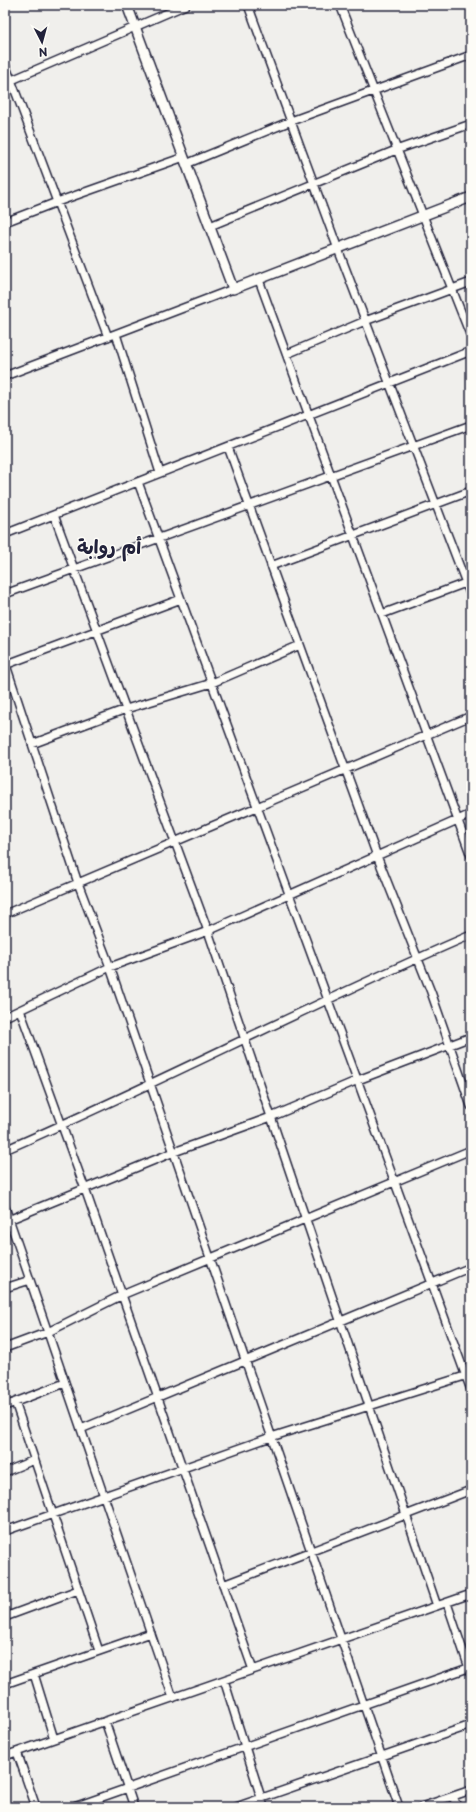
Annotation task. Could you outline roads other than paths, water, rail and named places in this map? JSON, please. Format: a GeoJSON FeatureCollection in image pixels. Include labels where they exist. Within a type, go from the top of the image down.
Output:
{"type":"FeatureCollection","features":[{"type":"Feature","properties":{"kind":"main road"},"geometry":{"type":"LineString","coordinates":[[127,5],[233,289],[471,197]]}},
{"type":"Feature","properties":{"kind":"street"},"geometry":{"type":"LineString","coordinates":[[8,82],[186,5]]}},
{"type":"Feature","properties":{"kind":"street"},"geometry":{"type":"LineString","coordinates":[[248,5],[365,321],[436,505],[469,582],[471,596]]}},
{"type":"Feature","properties":{"kind":"street"},"geometry":{"type":"LineString","coordinates":[[340,5],[471,337]]}},
{"type":"Feature","properties":{"kind":"street"},"geometry":{"type":"LineString","coordinates":[[5,222],[57,202],[185,160],[471,55]]}},
{"type":"Feature","properties":{"kind":"street"},"geometry":{"type":"LineString","coordinates":[[5,64],[8,82],[112,335],[160,473]]}},
{"type":"Feature","properties":{"kind":"street"},"geometry":{"type":"LineString","coordinates":[[210,226],[396,150],[471,124]]}},
{"type":"Feature","properties":{"kind":"street"},"geometry":{"type":"LineString","coordinates":[[259,280],[471,856]]}},
{"type":"Feature","properties":{"kind":"street"},"geometry":{"type":"LineString","coordinates":[[287,354],[365,321],[471,282]]}},
{"type":"Feature","properties":{"kind":"street"},"geometry":{"type":"LineString","coordinates":[[5,376],[233,289]]}},
{"type":"Feature","properties":{"kind":"street"},"geometry":{"type":"LineString","coordinates":[[5,534],[471,351]]}},
{"type":"Feature","properties":{"kind":"street"},"geometry":{"type":"LineString","coordinates":[[5,594],[471,425]]}},
{"type":"Feature","properties":{"kind":"street"},"geometry":{"type":"LineString","coordinates":[[228,447],[345,770],[450,1045],[471,1106]]}},
{"type":"Feature","properties":{"kind":"street"},"geometry":{"type":"LineString","coordinates":[[138,482],[432,1283],[468,1375],[471,1390]]}},
{"type":"Feature","properties":{"kind":"street"},"geometry":{"type":"LineString","coordinates":[[271,566],[471,491]]}},
{"type":"Feature","properties":{"kind":"street"},"geometry":{"type":"LineString","coordinates":[[54,515],[208,931],[437,1606]]}},
{"type":"Feature","properties":{"kind":"street"},"geometry":{"type":"LineString","coordinates":[[382,614],[469,582]]}},
{"type":"Feature","properties":{"kind":"street"},"geometry":{"type":"LineString","coordinates":[[181,599],[5,664],[78,883],[110,967],[151,1085],[399,1807]]}},
{"type":"Feature","properties":{"kind":"street"},"geometry":{"type":"LineString","coordinates":[[32,744],[126,709],[212,683],[300,645]]}},
{"type":"Feature","properties":{"kind":"street"},"geometry":{"type":"LineString","coordinates":[[5,914],[471,716]]}},
{"type":"Feature","properties":{"kind":"street"},"geometry":{"type":"LineString","coordinates":[[5,1017],[110,967],[208,931],[471,814]]}},
{"type":"Feature","properties":{"kind":"street"},"geometry":{"type":"LineString","coordinates":[[5,1150],[62,1126],[151,1085],[328,998],[471,935]]}},
{"type":"Feature","properties":{"kind":"street"},"geometry":{"type":"LineString","coordinates":[[20,1010],[85,1189],[253,1670]]}},
{"type":"Feature","properties":{"kind":"street"},"geometry":{"type":"LineString","coordinates":[[7,1221],[174,1152],[271,1117],[358,1080],[471,1037]]}},
{"type":"Feature","properties":{"kind":"street"},"geometry":{"type":"LineString","coordinates":[[5,1348],[48,1332],[122,1295],[471,1150]]}},
{"type":"Feature","properties":{"kind":"street"},"geometry":{"type":"LineString","coordinates":[[5,1206],[7,1221],[30,1280],[173,1698]]}},
{"type":"Feature","properties":{"kind":"street"},"geometry":{"type":"LineString","coordinates":[[81,1429],[471,1267]]}},
{"type":"Feature","properties":{"kind":"street"},"geometry":{"type":"LineString","coordinates":[[5,1288],[30,1280]]}},
{"type":"Feature","properties":{"kind":"street"},"geometry":{"type":"LineString","coordinates":[[5,1531],[271,1437],[468,1375]]}},
{"type":"Feature","properties":{"kind":"street"},"geometry":{"type":"LineString","coordinates":[[5,1406],[65,1383]]}},
{"type":"Feature","properties":{"kind":"street"},"geometry":{"type":"LineString","coordinates":[[15,1402],[99,1651]]}},
{"type":"Feature","properties":{"kind":"street"},"geometry":{"type":"LineString","coordinates":[[5,1472],[34,1460]]}},
{"type":"Feature","properties":{"kind":"street"},"geometry":{"type":"LineString","coordinates":[[223,1585],[311,1553],[406,1514],[471,1490]]}},
{"type":"Feature","properties":{"kind":"street"},"geometry":{"type":"LineString","coordinates":[[5,1617],[78,1590]]}},
{"type":"Feature","properties":{"kind":"street"},"geometry":{"type":"LineString","coordinates":[[5,1756],[471,1594]]}},
{"type":"Feature","properties":{"kind":"street"},"geometry":{"type":"LineString","coordinates":[[74,1807],[363,1705],[470,1669],[447,1603]]}},
{"type":"Feature","properties":{"kind":"street"},"geometry":{"type":"LineString","coordinates":[[5,1684],[151,1633]]}},
{"type":"Feature","properties":{"kind":"street"},"geometry":{"type":"LineString","coordinates":[[34,1674],[54,1739]]}},
{"type":"Feature","properties":{"kind":"street"},"geometry":{"type":"LineString","coordinates":[[224,1680],[264,1807]]}},
{"type":"Feature","properties":{"kind":"street"},"geometry":{"type":"LineString","coordinates":[[105,1721],[134,1807]]}},
{"type":"Feature","properties":{"kind":"street"},"geometry":{"type":"LineString","coordinates":[[236,1807],[471,1725]]}},
{"type":"Feature","properties":{"kind":"street"},"geometry":{"type":"LineString","coordinates":[[17,1752],[36,1807]]}},
{"type":"Feature","properties":{"kind":"street"},"geometry":{"type":"LineString","coordinates":[[422,1807],[471,1790]]}},
{"type":"Feature","properties":{"kind":"street"},"geometry":{"type":"LineString","coordinates":[[453,1796],[457,1807]]}},
{"type":"Feature","properties":{"kind":"district","name":"أم روابة"},"geometry":{"type":"Point","coordinates":[109,546]}}]}
